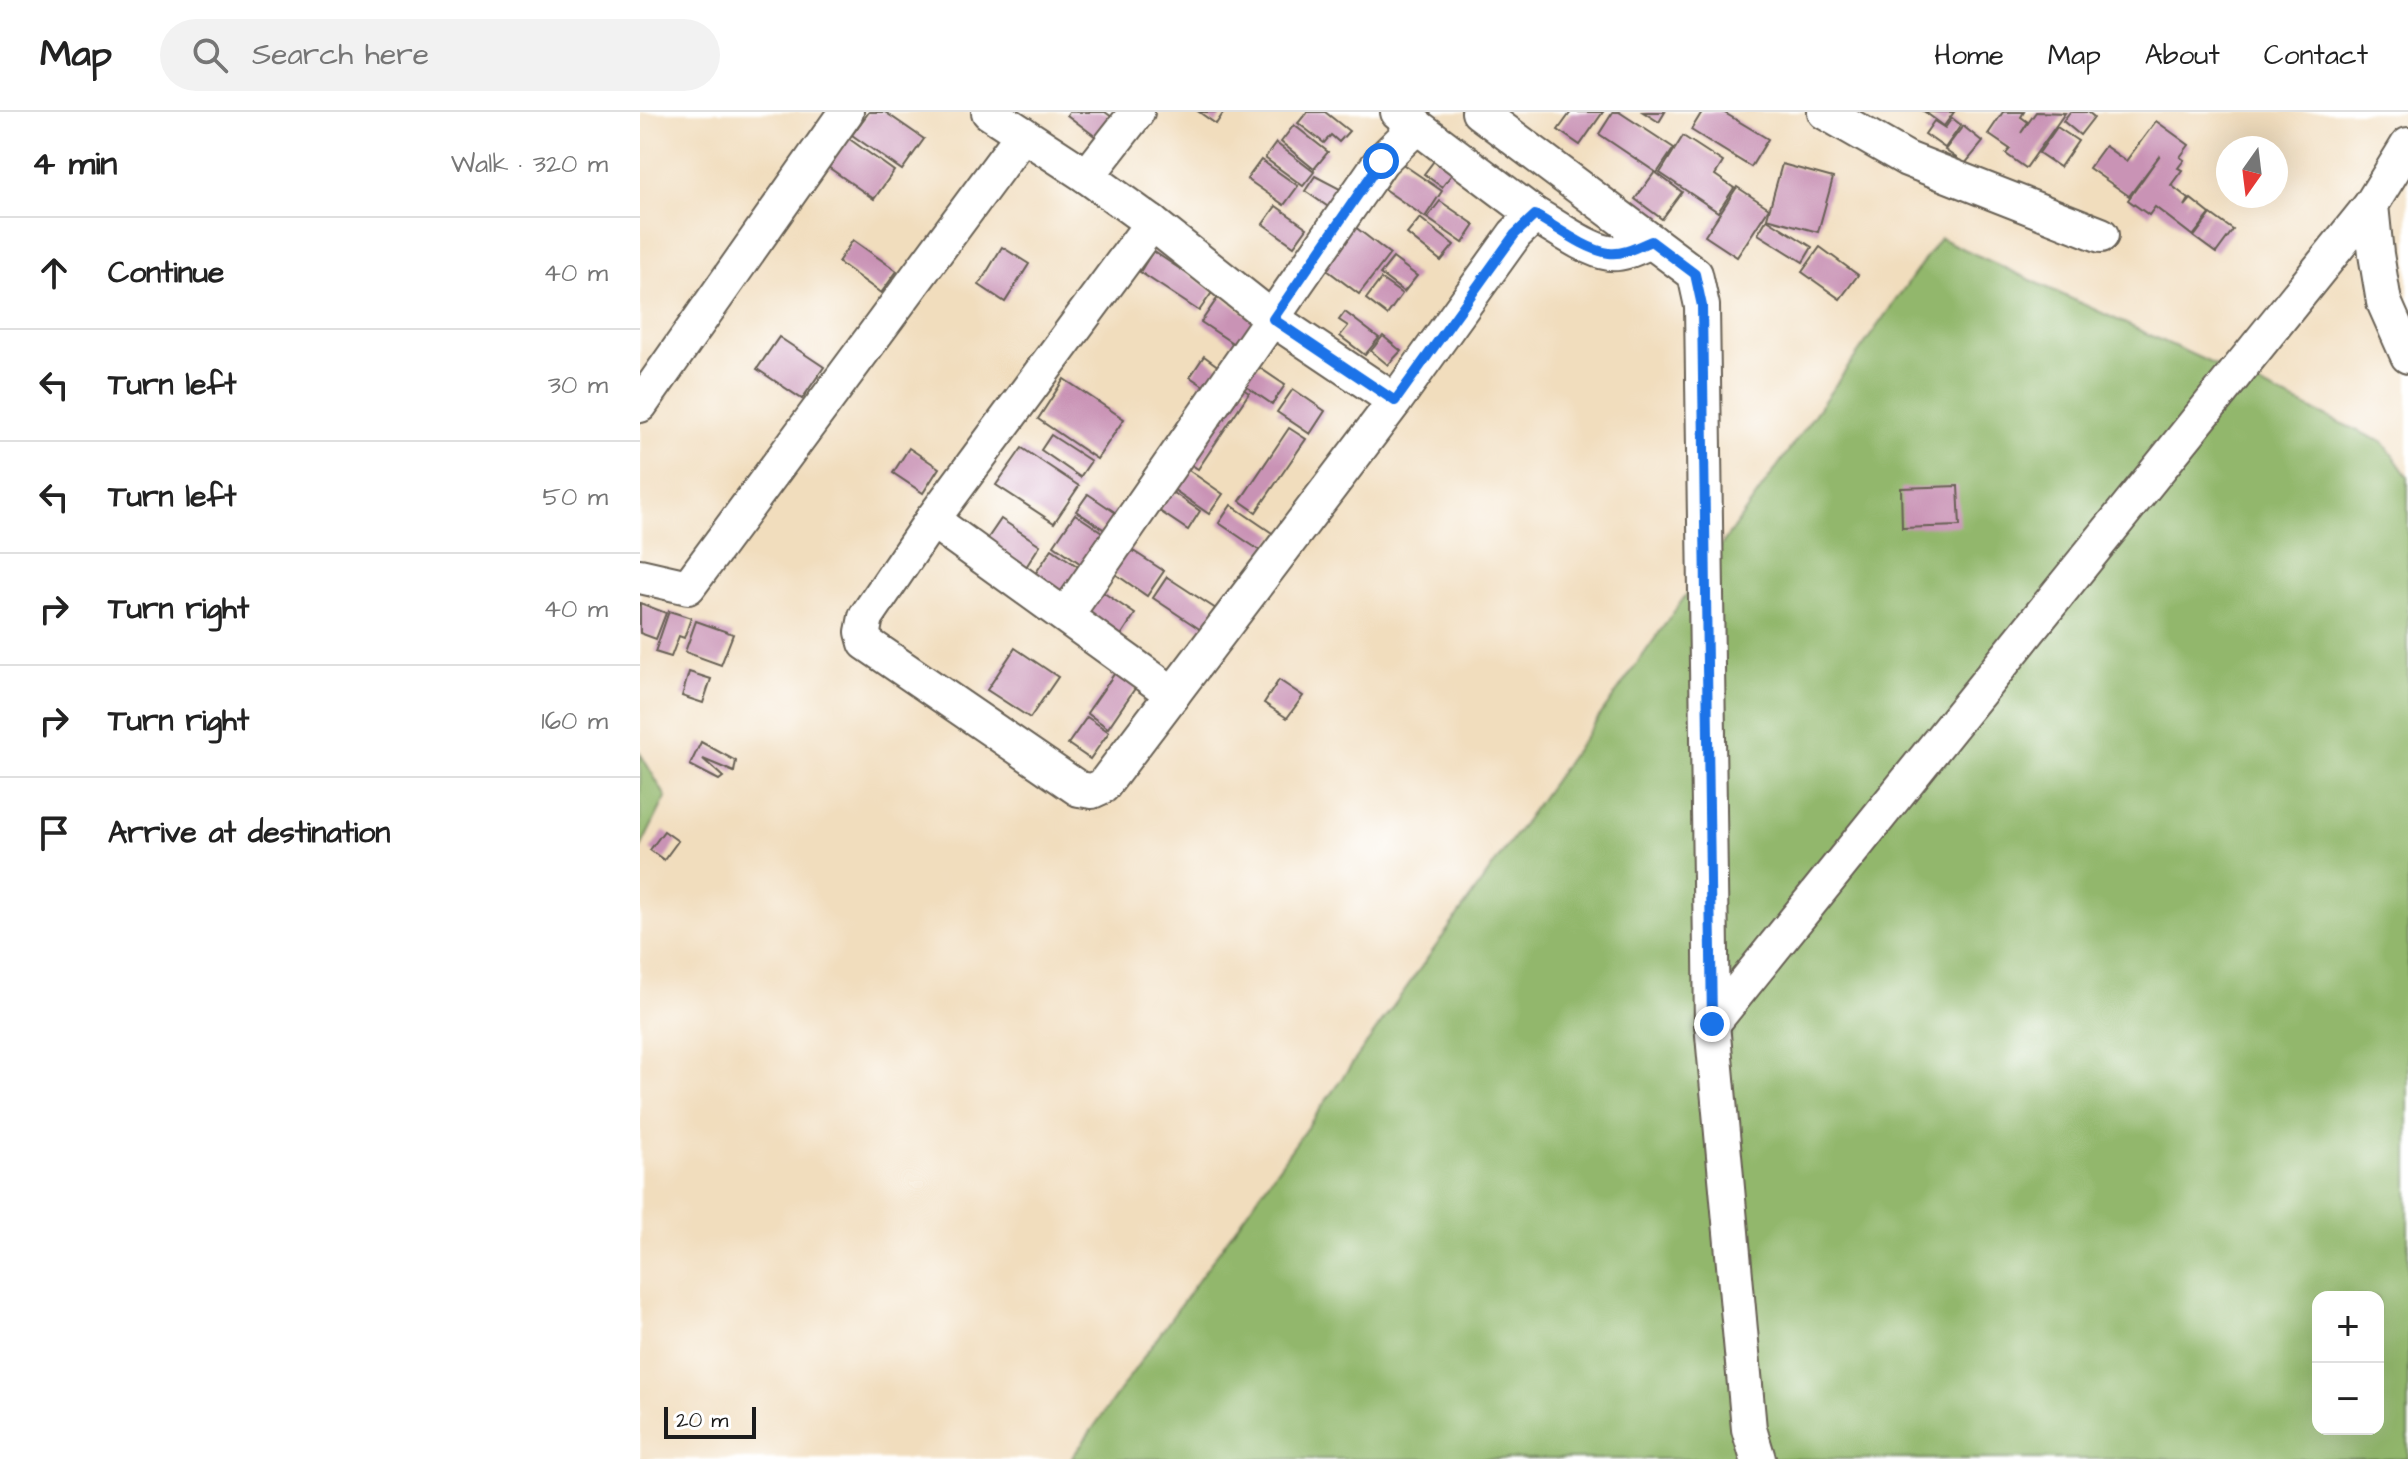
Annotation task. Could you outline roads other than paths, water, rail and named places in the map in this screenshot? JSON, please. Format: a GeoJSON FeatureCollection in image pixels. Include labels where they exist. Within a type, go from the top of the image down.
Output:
{"type":"FeatureCollection","features":[{"type":"Feature","properties":{"kind":"street"},"geometry":{"type":"LineString","coordinates":[[640,405],[846,112]]}},
{"type":"Feature","properties":{"kind":"street"},"geometry":{"type":"LineString","coordinates":[[1087,176],[1137,112]]}},
{"type":"Feature","properties":{"kind":"street"},"geometry":{"type":"LineString","coordinates":[[1479,112],[1695,274],[1702,306],[1712,1024],[1749,1429],[1758,1459]]}},
{"type":"Feature","properties":{"kind":"street"},"geometry":{"type":"LineString","coordinates":[[1825,112],[1907,159],[2101,235]]}},
{"type":"Feature","properties":{"kind":"street"},"geometry":{"type":"LineString","coordinates":[[640,576],[688,587],[1002,119],[1152,223],[1273,319],[1395,401]]}},
{"type":"Feature","properties":{"kind":"street"},"geometry":{"type":"LineString","coordinates":[[1066,615],[1273,319],[1407,119],[1535,215],[1584,243],[1609,253],[1651,241]]}},
{"type":"Feature","properties":{"kind":"street"},"geometry":{"type":"LineString","coordinates":[[1712,1024],[2371,205],[2408,145]]}},
{"type":"Feature","properties":{"kind":"street"},"geometry":{"type":"LineString","coordinates":[[2371,205],[2384,302],[2408,356]]}},
{"type":"Feature","properties":{"kind":"street"},"geometry":{"type":"LineString","coordinates":[[1152,223],[932,520],[866,617],[863,632],[866,643],[1079,789],[1092,791],[1103,786],[1395,401],[1515,234],[1535,215]]}},
{"type":"Feature","properties":{"kind":"street"},"geometry":{"type":"LineString","coordinates":[[932,520],[1173,694]]}}]}
